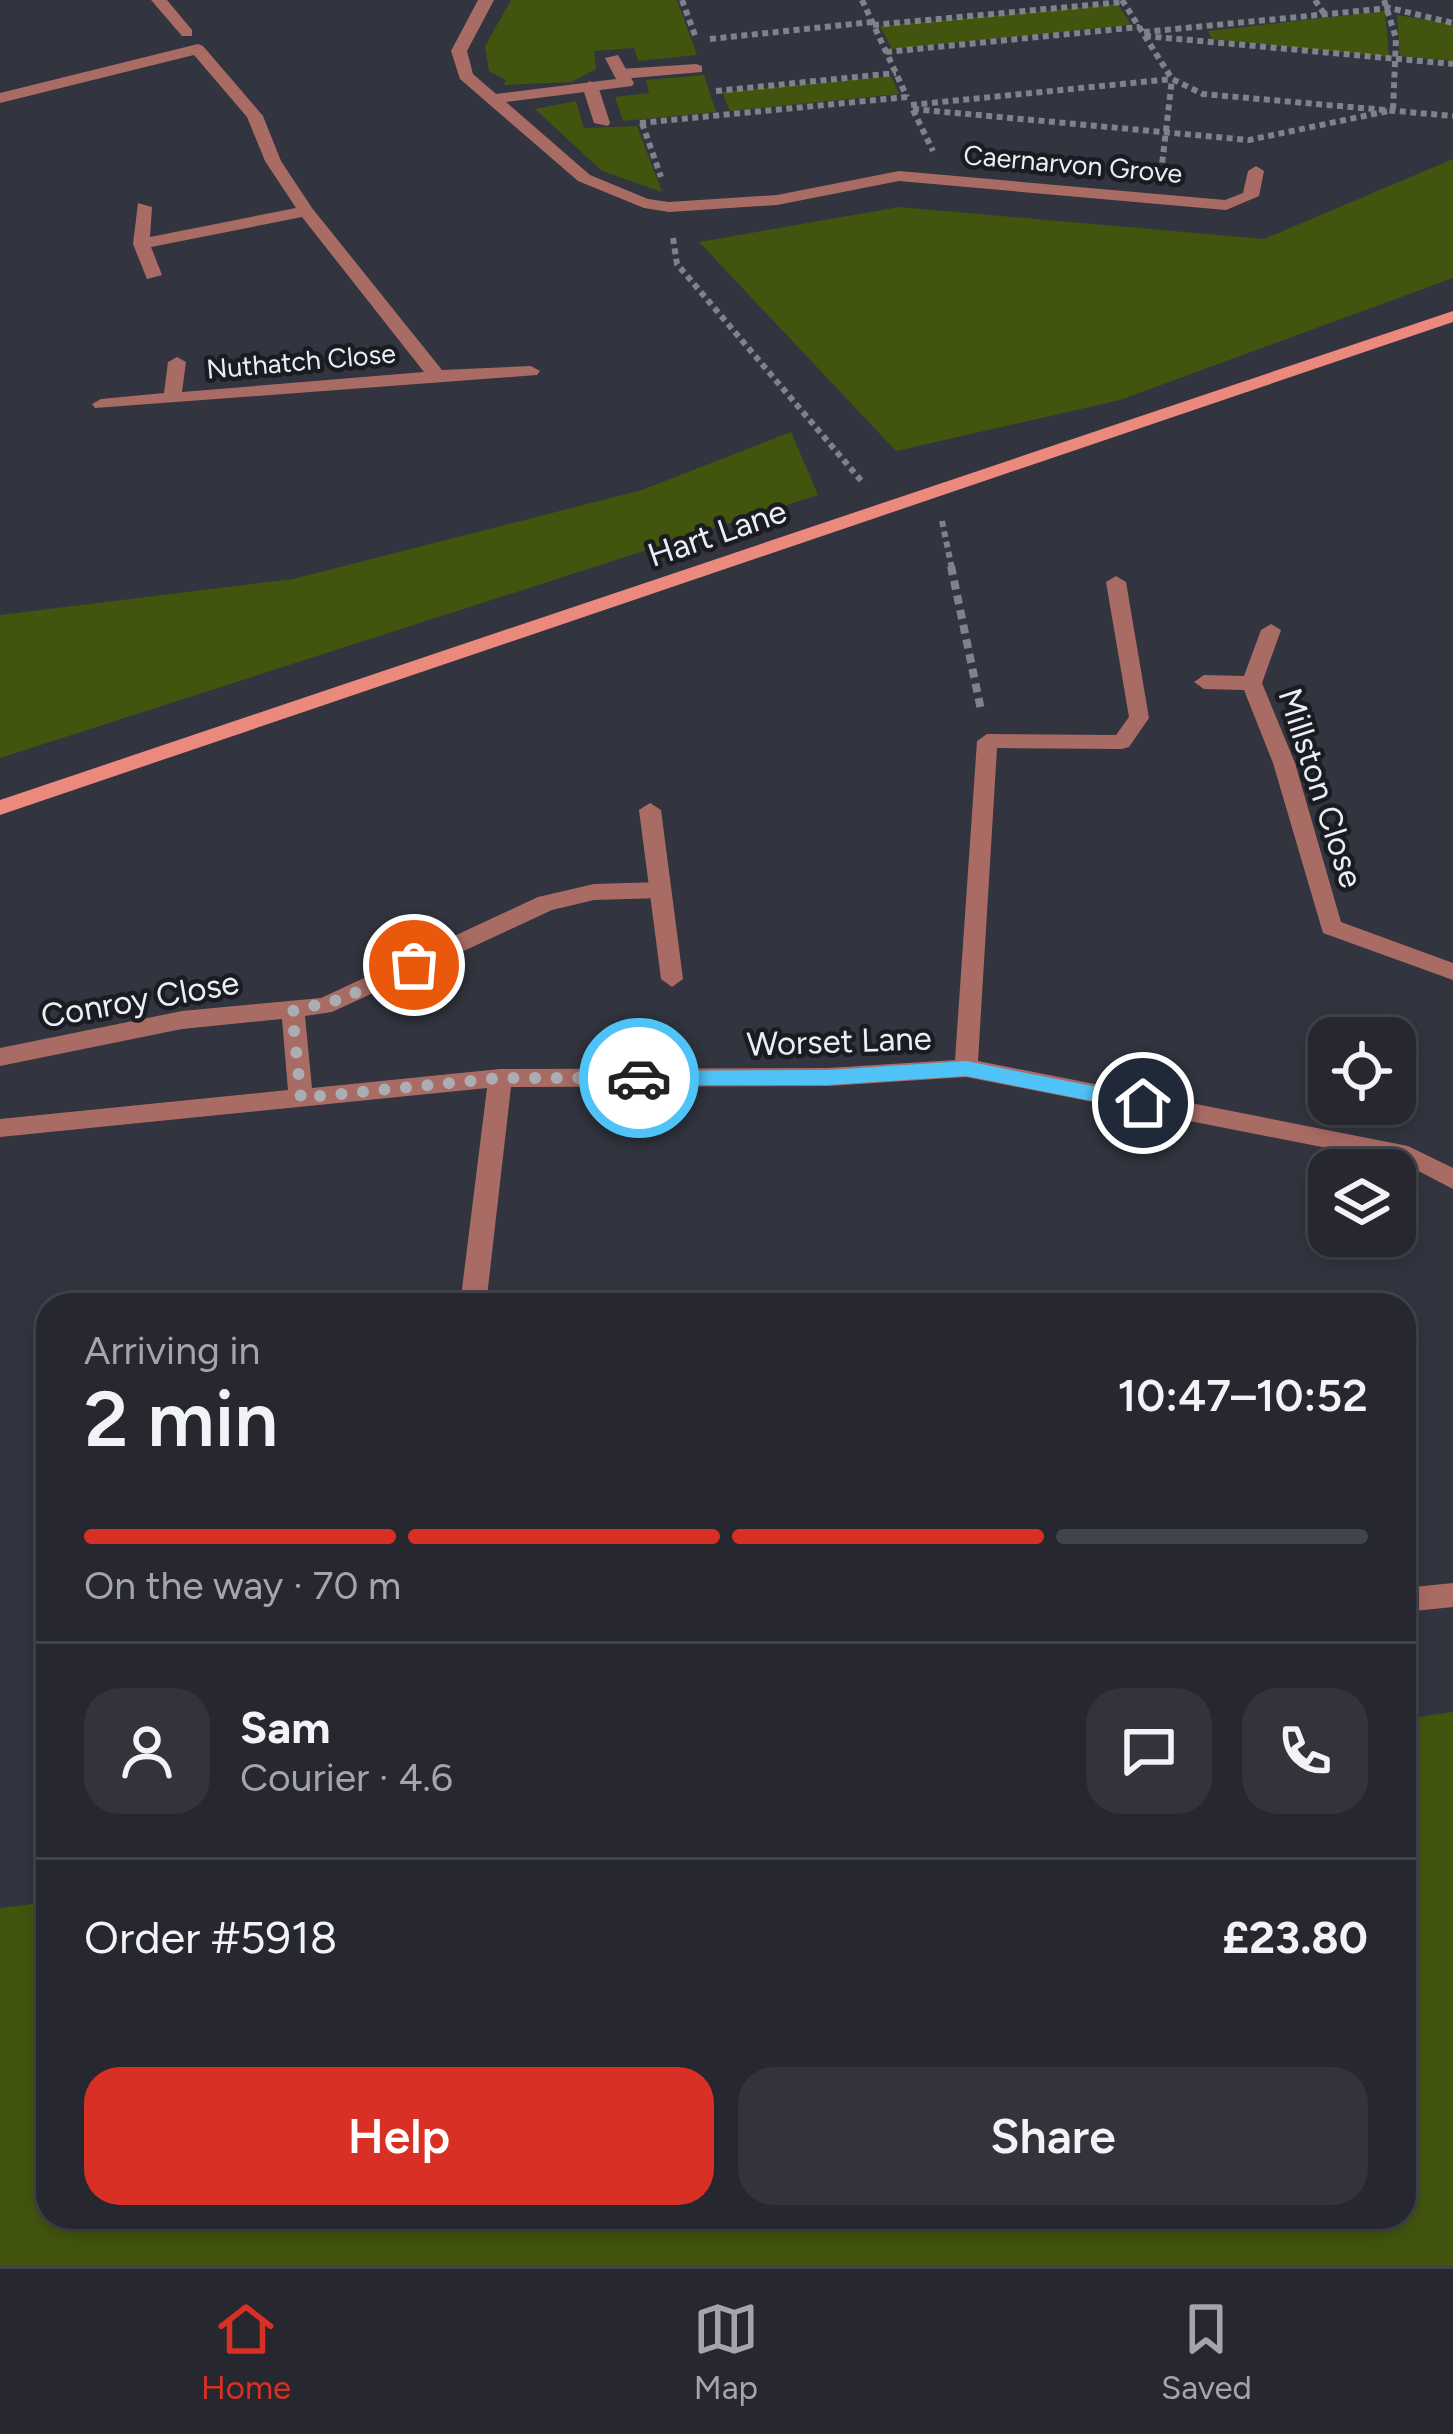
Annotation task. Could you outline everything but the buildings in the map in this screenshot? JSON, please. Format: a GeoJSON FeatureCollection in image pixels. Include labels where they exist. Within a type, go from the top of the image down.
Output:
{"type":"FeatureCollection","features":[{"type":"Feature","properties":{"kind":"street","name":"Nuthatch Close"},"geometry":{"type":"LineString","coordinates":[[159,0],[254,116],[272,161],[306,211],[437,376]]}},
{"type":"Feature","properties":{"kind":"street"},"geometry":{"type":"LineString","coordinates":[[485,0],[459,51],[466,76],[584,178],[644,203],[669,207]]}},
{"type":"Feature","properties":{"kind":"street"},"geometry":{"type":"LineString","coordinates":[[0,98],[198,49]]}},
{"type":"Feature","properties":{"kind":"street"},"geometry":{"type":"LineString","coordinates":[[494,99],[626,82],[617,66],[696,69]]}},
{"type":"Feature","properties":{"kind":"street"},"geometry":{"type":"LineString","coordinates":[[590,86],[602,123]]}},
{"type":"Feature","properties":{"kind":"street","name":"Caernarvon Grove"},"geometry":{"type":"LineString","coordinates":[[669,207],[777,200],[899,176],[1226,205],[1251,196],[1256,171]]}},
{"type":"Feature","properties":{"kind":"street"},"geometry":{"type":"LineString","coordinates":[[144,207],[141,244],[153,275]]}},
{"type":"Feature","properties":{"kind":"street"},"geometry":{"type":"LineString","coordinates":[[141,244],[306,211]]}},
{"type":"Feature","properties":{"kind":"street","name":"Hart Lane"},"geometry":{"type":"LineString","coordinates":[[0,808],[1453,316]]}},
{"type":"Feature","properties":{"kind":"street"},"geometry":{"type":"LineString","coordinates":[[172,398],[177,362]]}},
{"type":"Feature","properties":{"kind":"street"},"geometry":{"type":"LineString","coordinates":[[437,376],[531,371]]}},
{"type":"Feature","properties":{"kind":"street","name":"Nuthatch Close"},"geometry":{"type":"LineString","coordinates":[[101,404],[437,376]]}},
{"type":"Feature","properties":{"kind":"street"},"geometry":{"type":"LineString","coordinates":[[966,1069],[987,741],[1122,742],[1132,731],[1138,718],[1116,581]]}},
{"type":"Feature","properties":{"kind":"street","name":"Millston Close"},"geometry":{"type":"LineString","coordinates":[[1270,630],[1252,683],[1285,763],[1331,926],[1453,972]]}},
{"type":"Feature","properties":{"kind":"street","name":"Millston Close"},"geometry":{"type":"LineString","coordinates":[[1204,682],[1252,683]]}},
{"type":"Feature","properties":{"kind":"street"},"geometry":{"type":"LineString","coordinates":[[650,810],[672,979]]}},
{"type":"Feature","properties":{"kind":"street","name":"Conroy Close"},"geometry":{"type":"LineString","coordinates":[[0,1057],[182,1020],[292,1011],[342,999],[547,903],[594,892],[660,890]]}},
{"type":"Feature","properties":{"kind":"street"},"geometry":{"type":"LineString","coordinates":[[292,1011],[301,1098]]}},
{"type":"Feature","properties":{"kind":"street","name":"Worset Lane"},"geometry":{"type":"LineString","coordinates":[[0,1128],[500,1078],[828,1077],[966,1069],[1408,1155],[1453,1179]]}},
{"type":"Feature","properties":{"kind":"street"},"geometry":{"type":"LineString","coordinates":[[474,1293],[500,1078]]}},
{"type":"Feature","properties":{"kind":"street"},"geometry":{"type":"LineString","coordinates":[[1416,1599],[1453,1595]]}},
{"type":"Feature","properties":{"kind":"path"},"geometry":{"type":"LineString","coordinates":[[862,0],[941,167]]}},
{"type":"Feature","properties":{"kind":"path"},"geometry":{"type":"LineString","coordinates":[[1052,0],[1056,8]]}},
{"type":"Feature","properties":{"kind":"path"},"geometry":{"type":"LineString","coordinates":[[1315,0],[1325,15]]}},
{"type":"Feature","properties":{"kind":"path"},"geometry":{"type":"LineString","coordinates":[[1384,0],[1390,8],[1395,58],[1393,110]]}},
{"type":"Feature","properties":{"kind":"path"},"geometry":{"type":"LineString","coordinates":[[696,40],[1122,1],[1172,79],[1162,168]]}},
{"type":"Feature","properties":{"kind":"path"},"geometry":{"type":"LineString","coordinates":[[886,52],[1390,8],[1453,22]]}},
{"type":"Feature","properties":{"kind":"path"},"geometry":{"type":"LineString","coordinates":[[1142,32],[1453,64]]}},
{"type":"Feature","properties":{"kind":"path"},"geometry":{"type":"LineString","coordinates":[[724,114],[715,91],[896,73]]}},
{"type":"Feature","properties":{"kind":"path"},"geometry":{"type":"LineString","coordinates":[[663,181],[642,122],[910,104],[1172,79],[1203,94],[1453,116]]}},
{"type":"Feature","properties":{"kind":"path"},"geometry":{"type":"LineString","coordinates":[[910,104],[1249,140],[1393,110]]}},
{"type":"Feature","properties":{"kind":"path"},"geometry":{"type":"LineString","coordinates":[[669,207],[677,264],[849,467]]}},
{"type":"Feature","properties":{"kind":"path"},"geometry":{"type":"LineString","coordinates":[[950,486],[969,509],[940,523],[987,741]]}},
{"type":"Feature","properties":{"kind":"green space"},"geometry":{"type":"Polygon","coordinates":[[[511,0],[677,0],[697,55],[638,61],[634,48],[594,51],[596,69],[572,82],[504,85],[506,80],[489,71],[485,46],[511,0]]]}},
{"type":"Feature","properties":{"kind":"green space"},"geometry":{"type":"Polygon","coordinates":[[[1118,4],[1131,25],[892,49],[880,26],[1118,4]]]}},
{"type":"Feature","properties":{"kind":"green space"},"geometry":{"type":"Polygon","coordinates":[[[1385,11],[1389,57],[1212,39],[1208,31],[1385,11]]]}},
{"type":"Feature","properties":{"kind":"green space"},"geometry":{"type":"Polygon","coordinates":[[[1397,15],[1453,24],[1453,61],[1400,56],[1397,15]]]}},
{"type":"Feature","properties":{"kind":"green space"},"geometry":{"type":"Polygon","coordinates":[[[704,75],[716,112],[623,121],[615,97],[649,93],[646,80],[704,75]]]}},
{"type":"Feature","properties":{"kind":"green space"},"geometry":{"type":"Polygon","coordinates":[[[891,76],[899,94],[730,111],[722,92],[891,76]]]}},
{"type":"Feature","properties":{"kind":"green space"},"geometry":{"type":"Polygon","coordinates":[[[576,101],[584,128],[637,126],[662,192],[602,171],[535,109],[576,101]]]}},
{"type":"Feature","properties":{"kind":"green space"},"geometry":{"type":"Polygon","coordinates":[[[1453,159],[1453,278],[1120,400],[896,451],[699,242],[899,207],[1264,239],[1453,159]]]}},
{"type":"Feature","properties":{"kind":"green space"},"geometry":{"type":"Polygon","coordinates":[[[791,432],[818,495],[0,758],[0,615],[293,579],[642,490],[791,432]]]}},
{"type":"Feature","properties":{"kind":"green space"},"geometry":{"type":"Polygon","coordinates":[[[1453,1712],[1453,2266],[0,2266],[0,1908],[36,1904],[36,2229],[1416,2229],[1416,1717],[1453,1712]]]}},
{"type":"Feature","properties":{"kind":"way so far"},"geometry":{"type":"LineString","coordinates":[[414,965],[324,1006],[292,1011],[301,1098],[500,1078],[639,1078]]}},
{"type":"Feature","properties":{"kind":"route"},"geometry":{"type":"LineString","coordinates":[[639,1078],[828,1077],[966,1069],[1143,1103]]}}]}
